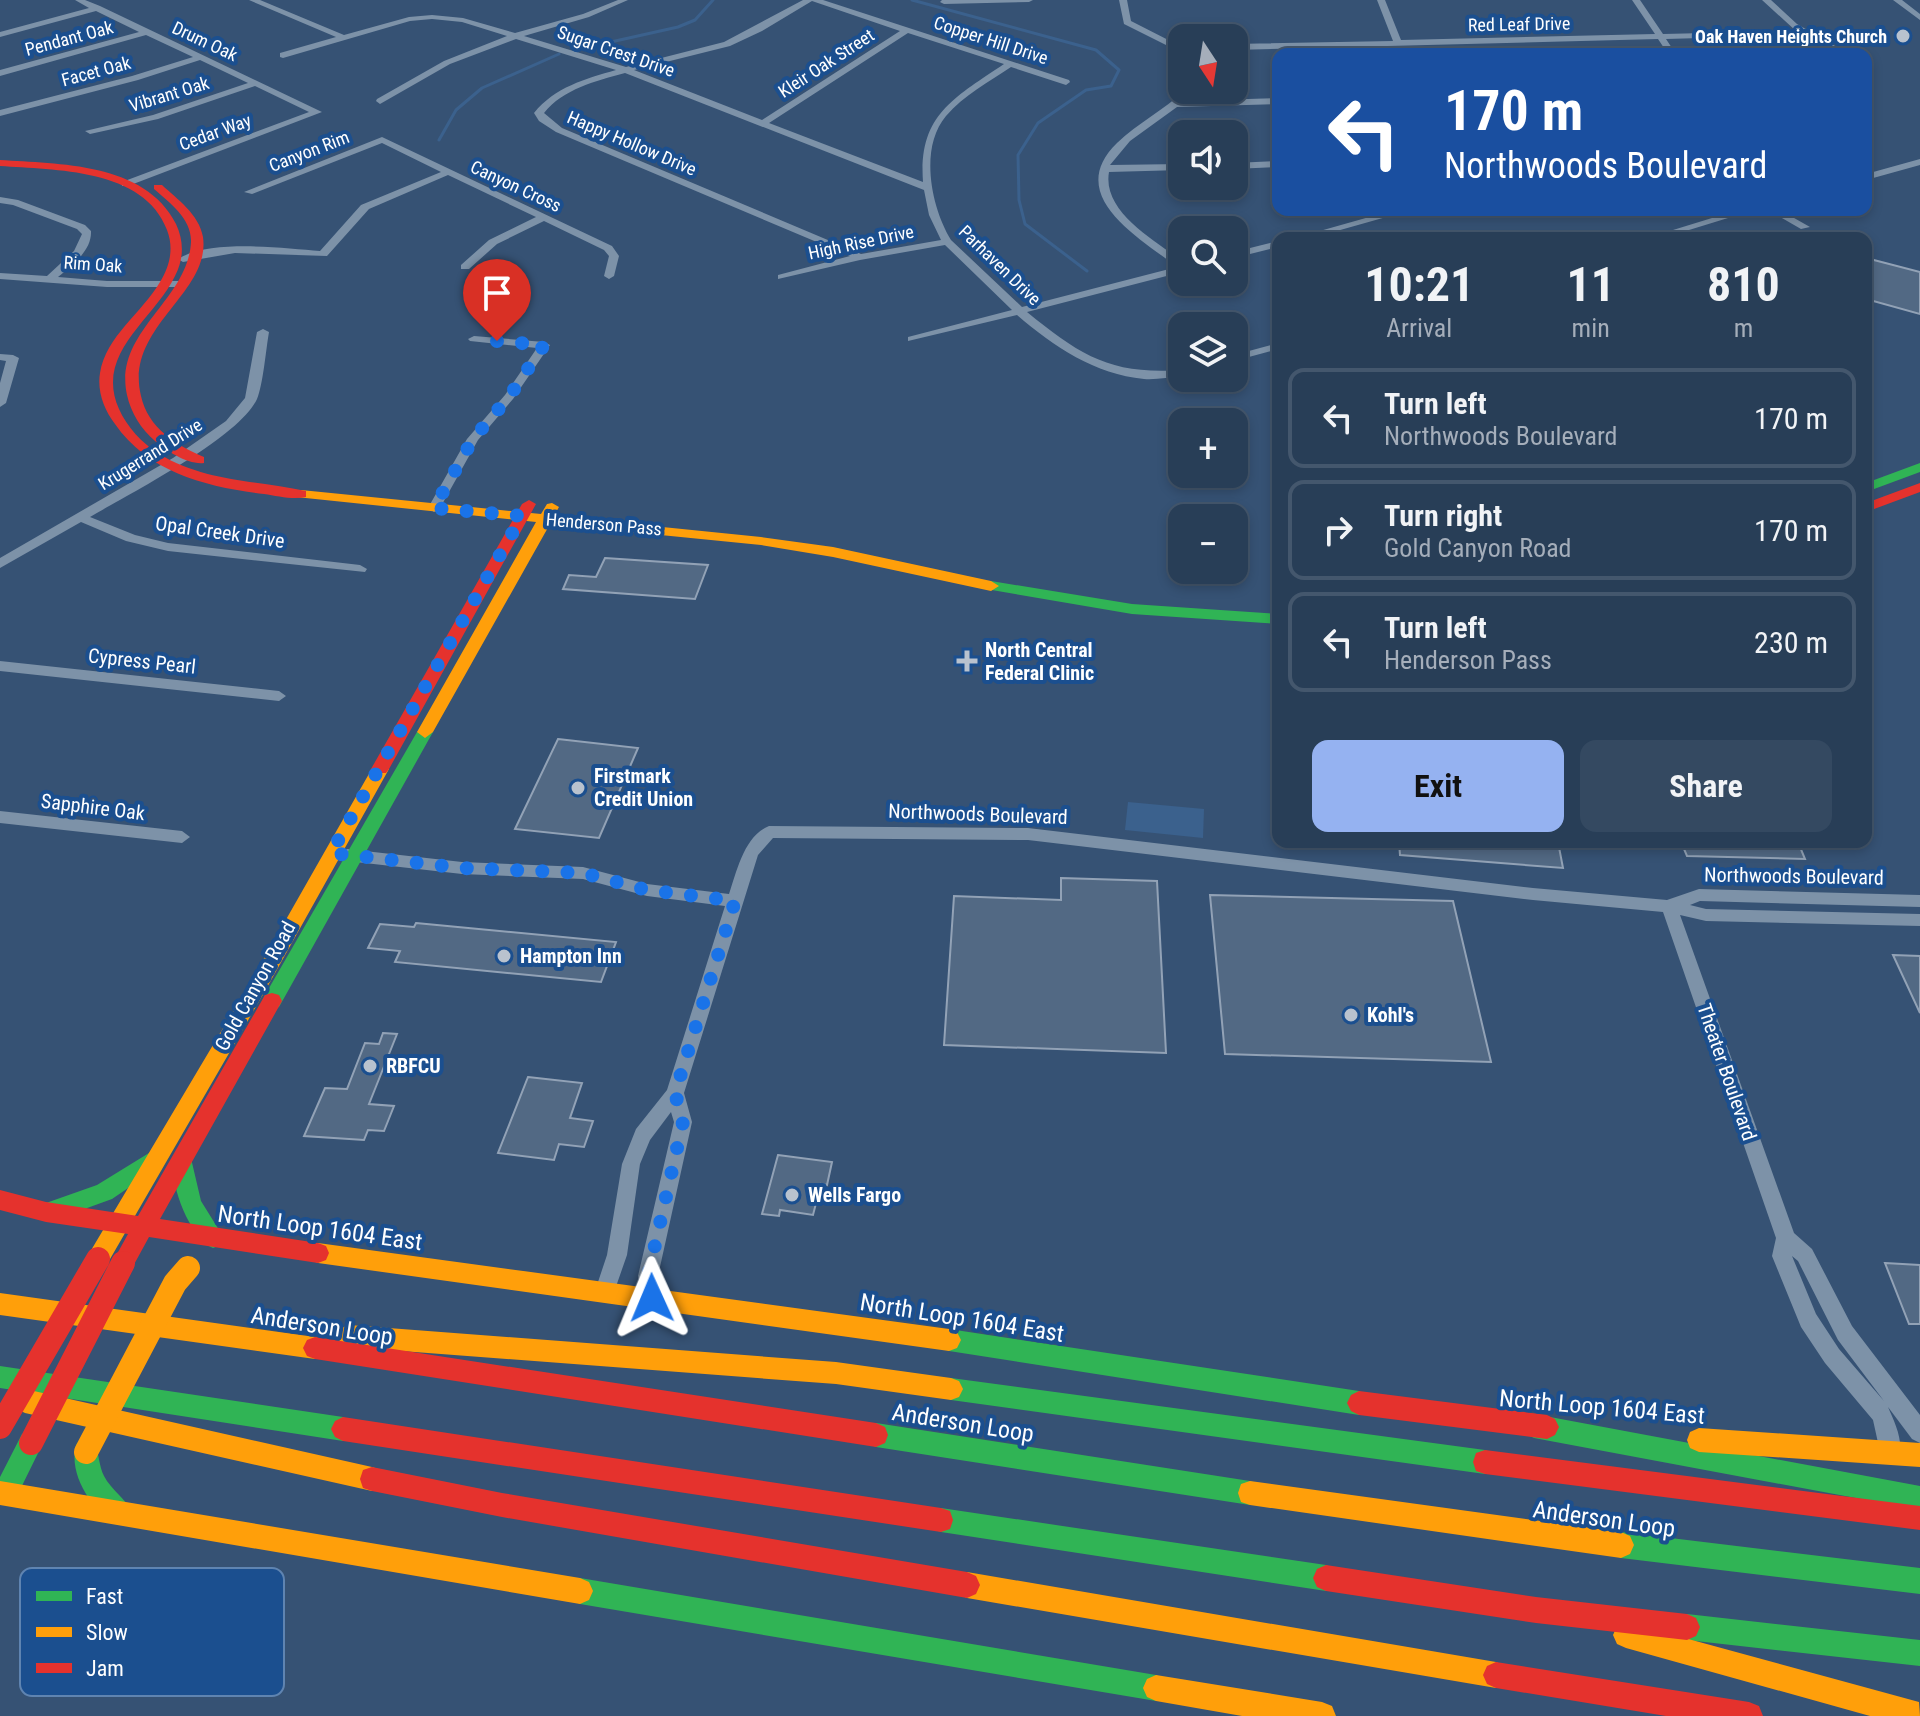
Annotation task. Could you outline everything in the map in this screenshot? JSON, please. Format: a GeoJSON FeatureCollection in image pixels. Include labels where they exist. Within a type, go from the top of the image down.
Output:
{"type":"FeatureCollection","features":[{"type":"Feature","properties":{"kind":"main road","name":"Henderson Pass"},"geometry":{"type":"LineString","coordinates":[[0,155],[80,162],[132,181],[156,202],[172,223],[178,245],[174,262],[175,284]]}},
{"type":"Feature","properties":{"kind":"main road","name":"Henderson Pass"},"geometry":{"type":"LineString","coordinates":[[0,163],[69,169],[132,181],[159,188],[183,207],[195,231],[195,256],[175,284],[118,343],[106,373],[105,387],[114,416],[133,443],[177,460],[215,481],[243,487],[815,533],[1050,583],[1145,597],[1272,604]]}},
{"type":"Feature","properties":{"kind":"main road"},"geometry":{"type":"LineString","coordinates":[[1872,486],[1920,467]]}},
{"type":"Feature","properties":{"kind":"main road"},"geometry":{"type":"LineString","coordinates":[[1872,506],[1920,487]]}},
{"type":"Feature","properties":{"kind":"main road","name":"Gold Canyon Road"},"geometry":{"type":"LineString","coordinates":[[0,1427],[258,986],[526,509]]}},
{"type":"Feature","properties":{"kind":"main road","name":"Henderson Pass"},"geometry":{"type":"LineString","coordinates":[[549,511],[807,547],[1045,596],[1165,613],[1272,619]]}},
{"type":"Feature","properties":{"kind":"main road","name":"Gold Canyon Road"},"geometry":{"type":"LineString","coordinates":[[2,1493],[123,1263],[549,511]]}},
{"type":"Feature","properties":{"kind":"main road"},"geometry":{"type":"LineString","coordinates":[[46,1212],[88,1201],[110,1190],[132,1177],[159,1153]]}},
{"type":"Feature","properties":{"kind":"main road"},"geometry":{"type":"LineString","coordinates":[[183,1161],[182,1183],[187,1199],[193,1213],[213,1238]]}},
{"type":"Feature","properties":{"kind":"main road","name":"North Loop 1604 East"},"geometry":{"type":"LineString","coordinates":[[0,1200],[46,1212],[118,1224],[907,1333],[1341,1401],[1534,1426],[1920,1455]]}},
{"type":"Feature","properties":{"kind":"main road"},"geometry":{"type":"LineString","coordinates":[[120,1513],[104,1501],[91,1482],[86,1452],[175,1283],[204,1256],[248,1243]]}},
{"type":"Feature","properties":{"kind":"main road","name":"Anderson Loop"},"geometry":{"type":"LineString","coordinates":[[0,1304],[103,1317],[1373,1511],[1750,1563],[1920,1581]]}},
{"type":"Feature","properties":{"kind":"main road"},"geometry":{"type":"LineString","coordinates":[[103,1317],[836,1373],[1920,1518]]}},
{"type":"Feature","properties":{"kind":"main road"},"geometry":{"type":"LineString","coordinates":[[0,1377],[1536,1610],[1920,1653]]}},
{"type":"Feature","properties":{"kind":"main road"},"geometry":{"type":"LineString","coordinates":[[0,1395],[309,1466],[502,1505],[1749,1716]]}},
{"type":"Feature","properties":{"kind":"main road"},"geometry":{"type":"LineString","coordinates":[[1534,1426],[1920,1498]]}},
{"type":"Feature","properties":{"kind":"main road"},"geometry":{"type":"LineString","coordinates":[[2,1493],[1322,1716]]}},
{"type":"Feature","properties":{"kind":"main road"},"geometry":{"type":"LineString","coordinates":[[1536,1610],[1919,1716]]}},
{"type":"Feature","properties":{"kind":"street","name":"Drum Oak"},"geometry":{"type":"LineString","coordinates":[[79,0],[317,112]]}},
{"type":"Feature","properties":{"kind":"street"},"geometry":{"type":"LineString","coordinates":[[253,0],[342,37]]}},
{"type":"Feature","properties":{"kind":"street"},"geometry":{"type":"LineString","coordinates":[[265,5],[285,0]]}},
{"type":"Feature","properties":{"kind":"street"},"geometry":{"type":"LineString","coordinates":[[380,101],[424,72],[518,35],[586,16],[624,0]]}},
{"type":"Feature","properties":{"kind":"street","name":"Copper Hill Drive"},"geometry":{"type":"LineString","coordinates":[[812,0],[1066,82]]}},
{"type":"Feature","properties":{"kind":"street","name":"Happy Hollow Drive"},"geometry":{"type":"LineString","coordinates":[[812,0],[724,45],[626,70],[563,91],[540,108],[542,119],[559,130],[860,257]]}},
{"type":"Feature","properties":{"kind":"street"},"geometry":{"type":"LineString","coordinates":[[944,2],[1029,0]]}},
{"type":"Feature","properties":{"kind":"street"},"geometry":{"type":"LineString","coordinates":[[1123,0],[1127,22],[1168,43]]}},
{"type":"Feature","properties":{"kind":"street"},"geometry":{"type":"LineString","coordinates":[[1381,0],[1398,43]]}},
{"type":"Feature","properties":{"kind":"street"},"geometry":{"type":"LineString","coordinates":[[1636,0],[1669,48]]}},
{"type":"Feature","properties":{"kind":"street"},"geometry":{"type":"LineString","coordinates":[[1766,0],[1782,17],[1834,48]]}},
{"type":"Feature","properties":{"kind":"street"},"geometry":{"type":"LineString","coordinates":[[1897,0],[1920,18]]}},
{"type":"Feature","properties":{"kind":"street"},"geometry":{"type":"LineString","coordinates":[[0,35],[97,8]]}},
{"type":"Feature","properties":{"kind":"street","name":"Sugar Crest Drive"},"geometry":{"type":"LineString","coordinates":[[283,55],[398,22],[432,17],[463,20],[626,70],[928,188]]}},
{"type":"Feature","properties":{"kind":"street","name":"Kleir Oak Street"},"geometry":{"type":"LineString","coordinates":[[763,123],[907,30]]}},
{"type":"Feature","properties":{"kind":"street","name":"Pendant Oak"},"geometry":{"type":"LineString","coordinates":[[0,73],[147,32]]}},
{"type":"Feature","properties":{"kind":"street","name":"Red Leaf Drive"},"geometry":{"type":"LineString","coordinates":[[1248,47],[1805,33]]}},
{"type":"Feature","properties":{"kind":"street","name":"Facet Oak"},"geometry":{"type":"LineString","coordinates":[[0,113],[135,78],[200,57]]}},
{"type":"Feature","properties":{"kind":"street","name":"Parhaven Drive"},"geometry":{"type":"LineString","coordinates":[[1010,64],[953,104],[934,126],[929,147],[928,188],[936,225],[947,242],[1022,312],[1065,346],[1110,370],[1143,376],[1168,374]]}},
{"type":"Feature","properties":{"kind":"street","name":"Vibrant Oak"},"geometry":{"type":"LineString","coordinates":[[90,131],[155,117],[255,83]]}},
{"type":"Feature","properties":{"kind":"street"},"geometry":{"type":"LineString","coordinates":[[1248,102],[1272,101]]}},
{"type":"Feature","properties":{"kind":"street"},"geometry":{"type":"LineString","coordinates":[[1168,255],[1116,211],[1104,194],[1100,177],[1102,169],[1119,147],[1174,104]]}},
{"type":"Feature","properties":{"kind":"street","name":"Cedar Way"},"geometry":{"type":"LineString","coordinates":[[132,181],[317,112]]}},
{"type":"Feature","properties":{"kind":"street","name":"Canyon Cross"},"geometry":{"type":"LineString","coordinates":[[382,140],[608,248],[614,256],[609,276]]}},
{"type":"Feature","properties":{"kind":"street","name":"Canyon Rim"},"geometry":{"type":"LineString","coordinates":[[249,192],[382,140]]}},
{"type":"Feature","properties":{"kind":"street"},"geometry":{"type":"LineString","coordinates":[[1872,174],[1920,162]]}},
{"type":"Feature","properties":{"kind":"street"},"geometry":{"type":"LineString","coordinates":[[1248,165],[1272,164]]}},
{"type":"Feature","properties":{"kind":"street"},"geometry":{"type":"LineString","coordinates":[[1102,169],[1168,167]]}},
{"type":"Feature","properties":{"kind":"street"},"geometry":{"type":"LineString","coordinates":[[174,262],[195,256],[255,249],[323,254],[365,207],[448,172]]}},
{"type":"Feature","properties":{"kind":"street"},"geometry":{"type":"LineString","coordinates":[[0,200],[15,202],[81,227],[87,233],[87,241],[79,251],[49,280]]}},
{"type":"Feature","properties":{"kind":"street"},"geometry":{"type":"LineString","coordinates":[[1360,216],[1366,221]]}},
{"type":"Feature","properties":{"kind":"street"},"geometry":{"type":"LineString","coordinates":[[1323,232],[1384,216]]}},
{"type":"Feature","properties":{"kind":"street"},"geometry":{"type":"LineString","coordinates":[[1673,232],[1728,216]]}},
{"type":"Feature","properties":{"kind":"street"},"geometry":{"type":"LineString","coordinates":[[1784,216],[1805,227]]}},
{"type":"Feature","properties":{"kind":"street"},"geometry":{"type":"LineString","coordinates":[[465,267],[493,242],[545,217]]}},
{"type":"Feature","properties":{"kind":"street","name":"High Rise Drive"},"geometry":{"type":"LineString","coordinates":[[782,277],[860,257],[947,242]]}},
{"type":"Feature","properties":{"kind":"street"},"geometry":{"type":"LineString","coordinates":[[1248,252],[1272,246]]}},
{"type":"Feature","properties":{"kind":"street"},"geometry":{"type":"LineString","coordinates":[[912,339],[1168,271]]}},
{"type":"Feature","properties":{"kind":"street","name":"Rim Oak"},"geometry":{"type":"LineString","coordinates":[[0,276],[175,284]]}},
{"type":"Feature","properties":{"kind":"street","name":"Krugerrand Drive"},"geometry":{"type":"LineString","coordinates":[[0,564],[177,460],[230,424],[248,405],[254,390],[263,332]]}},
{"type":"Feature","properties":{"kind":"street"},"geometry":{"type":"LineString","coordinates":[[438,501],[473,439],[509,397],[544,345],[474,339]]}},
{"type":"Feature","properties":{"kind":"street"},"geometry":{"type":"LineString","coordinates":[[1248,354],[1272,348]]}},
{"type":"Feature","properties":{"kind":"street"},"geometry":{"type":"LineString","coordinates":[[0,403],[6,357]]}},
{"type":"Feature","properties":{"kind":"street","name":"Opal Creek Drive"},"geometry":{"type":"LineString","coordinates":[[79,517],[131,538],[168,547],[360,569]]}},
{"type":"Feature","properties":{"kind":"street","name":"Cypress Pearl"},"geometry":{"type":"LineString","coordinates":[[0,666],[279,696]]}},
{"type":"Feature","properties":{"kind":"street","name":"Sapphire Oak"},"geometry":{"type":"LineString","coordinates":[[0,817],[182,837]]}},
{"type":"Feature","properties":{"kind":"street","name":"Northwoods Boulevard"},"geometry":{"type":"LineString","coordinates":[[675,1093],[735,901],[756,844],[769,832],[1002,833],[1056,837],[1533,894],[1669,906],[1706,915],[1920,920]]}},
{"type":"Feature","properties":{"kind":"street"},"geometry":{"type":"LineString","coordinates":[[331,853],[462,868],[583,873],[647,890],[735,901]]}},
{"type":"Feature","properties":{"kind":"street","name":"Northwoods Boulevard"},"geometry":{"type":"LineString","coordinates":[[1669,906],[1699,895],[1920,901]]}},
{"type":"Feature","properties":{"kind":"street"},"geometry":{"type":"LineString","coordinates":[[1876,899],[1885,919]]}},
{"type":"Feature","properties":{"kind":"street","name":"Theater Boulevard"},"geometry":{"type":"LineString","coordinates":[[1669,906],[1786,1238],[1805,1255],[1845,1333],[1920,1432]]}},
{"type":"Feature","properties":{"kind":"street"},"geometry":{"type":"LineString","coordinates":[[605,1291],[617,1255],[631,1164],[643,1135],[675,1093]]}},
{"type":"Feature","properties":{"kind":"street"},"geometry":{"type":"LineString","coordinates":[[652,1298],[648,1276],[683,1122],[675,1093]]}},
{"type":"Feature","properties":{"kind":"street","name":"Theater Boulevard"},"geometry":{"type":"LineString","coordinates":[[1786,1238],[1782,1256],[1808,1320],[1832,1356],[1880,1413],[1887,1429],[1890,1453]]}},
{"type":"Feature","properties":{"kind":"water"},"geometry":{"type":"Polygon","coordinates":[[[1128,802],[1204,809],[1203,838],[1125,830],[1128,802]]]}},
{"type":"Feature","properties":{"kind":"building"},"geometry":{"type":"Polygon","coordinates":[[[1872,260],[1920,272],[1920,314],[1872,301],[1872,260]]]}},
{"type":"Feature","properties":{"kind":"building"},"geometry":{"type":"Polygon","coordinates":[[[605,558],[708,565],[695,599],[563,589],[569,575],[596,577],[605,558]]]}},
{"type":"Feature","properties":{"kind":"building","name":"Firstmark Credit Union"},"geometry":{"type":"Polygon","coordinates":[[[558,739],[638,748],[599,838],[515,829],[558,739]]]}},
{"type":"Feature","properties":{"kind":"building"},"geometry":{"type":"Polygon","coordinates":[[[1399,848],[1559,848],[1563,868],[1400,855],[1399,848]]]}},
{"type":"Feature","properties":{"kind":"building"},"geometry":{"type":"Polygon","coordinates":[[[1684,848],[1800,848],[1805,859],[1687,856],[1684,848]]]}},
{"type":"Feature","properties":{"kind":"building"},"geometry":{"type":"Polygon","coordinates":[[[1061,878],[1157,881],[1166,1053],[944,1045],[954,896],[1061,900],[1061,878]]]}},
{"type":"Feature","properties":{"kind":"building","name":"Kohl's"},"geometry":{"type":"Polygon","coordinates":[[[1210,895],[1453,901],[1491,1062],[1225,1054],[1210,895]]]}},
{"type":"Feature","properties":{"kind":"building","name":"Hampton Inn"},"geometry":{"type":"Polygon","coordinates":[[[416,923],[616,942],[601,982],[395,962],[400,951],[368,948],[380,924],[414,927],[416,923]]]}},
{"type":"Feature","properties":{"kind":"building"},"geometry":{"type":"Polygon","coordinates":[[[1893,955],[1920,956],[1920,1013],[1893,955]]]}},
{"type":"Feature","properties":{"kind":"building","name":"RBFCU"},"geometry":{"type":"Polygon","coordinates":[[[383,1033],[397,1034],[369,1104],[394,1106],[384,1131],[368,1130],[364,1140],[304,1136],[325,1088],[347,1089],[365,1043],[379,1044],[383,1033]]]}},
{"type":"Feature","properties":{"kind":"building"},"geometry":{"type":"Polygon","coordinates":[[[528,1077],[582,1083],[570,1118],[593,1121],[584,1147],[559,1144],[554,1160],[498,1153],[528,1077]]]}},
{"type":"Feature","properties":{"kind":"building","name":"Wells Fargo"},"geometry":{"type":"Polygon","coordinates":[[[778,1155],[832,1162],[827,1185],[821,1184],[813,1215],[780,1210],[779,1216],[762,1214],[778,1155]]]}},
{"type":"Feature","properties":{"kind":"building"},"geometry":{"type":"Polygon","coordinates":[[[1885,1263],[1920,1265],[1920,1324],[1909,1324],[1885,1263]]]}},
{"type":"Feature","properties":{"kind":"waterway"},"geometry":{"type":"LineString","coordinates":[[575,50],[678,27],[695,20],[713,0]]}},
{"type":"Feature","properties":{"kind":"waterway"},"geometry":{"type":"LineString","coordinates":[[912,0],[1096,50],[1119,70],[1111,86],[1086,90],[1038,123],[1018,155],[1019,200],[1025,224],[1087,271]]}},
{"type":"Feature","properties":{"kind":"waterway"},"geometry":{"type":"LineString","coordinates":[[439,140],[456,110],[482,88],[559,54]]}},
{"type":"Feature","properties":{"kind":"traffic: fast"},"geometry":{"type":"LineString","coordinates":[[1872,486],[1920,467]]}},
{"type":"Feature","properties":{"kind":"traffic: fast"},"geometry":{"type":"LineString","coordinates":[[991,586],[1132,609],[1272,619]]}},
{"type":"Feature","properties":{"kind":"traffic: fast"},"geometry":{"type":"LineString","coordinates":[[272,1001],[425,732]]}},
{"type":"Feature","properties":{"kind":"traffic: fast"},"geometry":{"type":"LineString","coordinates":[[183,1161],[191,1202],[213,1238]]}},
{"type":"Feature","properties":{"kind":"traffic: fast"},"geometry":{"type":"LineString","coordinates":[[54,1210],[104,1192],[149,1162]]}},
{"type":"Feature","properties":{"kind":"traffic: fast"},"geometry":{"type":"LineString","coordinates":[[949,1340],[1359,1403]]}},
{"type":"Feature","properties":{"kind":"traffic: fast"},"geometry":{"type":"LineString","coordinates":[[0,1377],[343,1429]]}},
{"type":"Feature","properties":{"kind":"traffic: fast"},"geometry":{"type":"LineString","coordinates":[[951,1389],[1485,1462]]}},
{"type":"Feature","properties":{"kind":"traffic: fast"},"geometry":{"type":"LineString","coordinates":[[1534,1426],[1920,1498]]}},
{"type":"Feature","properties":{"kind":"traffic: fast"},"geometry":{"type":"LineString","coordinates":[[876,1435],[1250,1493]]}},
{"type":"Feature","properties":{"kind":"traffic: fast"},"geometry":{"type":"LineString","coordinates":[[5,1493],[31,1443]]}},
{"type":"Feature","properties":{"kind":"traffic: fast"},"geometry":{"type":"LineString","coordinates":[[86,1452],[89,1471],[96,1486],[120,1513]]}},
{"type":"Feature","properties":{"kind":"traffic: fast"},"geometry":{"type":"LineString","coordinates":[[941,1520],[1326,1578]]}},
{"type":"Feature","properties":{"kind":"traffic: fast"},"geometry":{"type":"LineString","coordinates":[[1621,1545],[1920,1581]]}},
{"type":"Feature","properties":{"kind":"traffic: fast"},"geometry":{"type":"LineString","coordinates":[[580,1591],[1156,1688]]}},
{"type":"Feature","properties":{"kind":"traffic: fast"},"geometry":{"type":"LineString","coordinates":[[1687,1627],[1920,1653]]}},
{"type":"Feature","properties":{"kind":"traffic: slow"},"geometry":{"type":"LineString","coordinates":[[301,494],[761,541],[833,552],[991,586]]}},
{"type":"Feature","properties":{"kind":"traffic: slow"},"geometry":{"type":"LineString","coordinates":[[425,732],[552,507]]}},
{"type":"Feature","properties":{"kind":"traffic: slow"},"geometry":{"type":"LineString","coordinates":[[98,1259],[258,986],[380,769]]}},
{"type":"Feature","properties":{"kind":"traffic: slow"},"geometry":{"type":"LineString","coordinates":[[318,1253],[949,1340]]}},
{"type":"Feature","properties":{"kind":"traffic: slow"},"geometry":{"type":"LineString","coordinates":[[86,1452],[175,1283],[188,1268]]}},
{"type":"Feature","properties":{"kind":"traffic: slow"},"geometry":{"type":"LineString","coordinates":[[0,1304],[315,1348]]}},
{"type":"Feature","properties":{"kind":"traffic: slow"},"geometry":{"type":"LineString","coordinates":[[349,1336],[836,1373],[951,1389]]}},
{"type":"Feature","properties":{"kind":"traffic: slow"},"geometry":{"type":"LineString","coordinates":[[25,1401],[372,1479]]}},
{"type":"Feature","properties":{"kind":"traffic: slow"},"geometry":{"type":"LineString","coordinates":[[1699,1440],[1920,1455]]}},
{"type":"Feature","properties":{"kind":"traffic: slow"},"geometry":{"type":"LineString","coordinates":[[0,1493],[580,1591]]}},
{"type":"Feature","properties":{"kind":"traffic: slow"},"geometry":{"type":"LineString","coordinates":[[1250,1493],[1621,1545]]}},
{"type":"Feature","properties":{"kind":"traffic: slow"},"geometry":{"type":"LineString","coordinates":[[967,1585],[1496,1675]]}},
{"type":"Feature","properties":{"kind":"traffic: slow"},"geometry":{"type":"LineString","coordinates":[[1626,1635],[1919,1716]]}},
{"type":"Feature","properties":{"kind":"traffic: slow"},"geometry":{"type":"LineString","coordinates":[[1156,1688],[1322,1716]]}},
{"type":"Feature","properties":{"kind":"traffic: jam"},"geometry":{"type":"LineString","coordinates":[[0,163],[68,168],[114,179],[135,188],[153,201],[171,226],[176,250],[171,273],[160,292],[119,343],[106,373],[111,406],[132,439],[151,455],[198,477],[301,494]]}},
{"type":"Feature","properties":{"kind":"traffic: jam"},"geometry":{"type":"LineString","coordinates":[[158,187],[190,220],[195,228],[197,246],[191,267],[180,287],[141,341],[133,360],[131,381],[136,405],[147,424],[170,445],[199,460]]}},
{"type":"Feature","properties":{"kind":"traffic: jam"},"geometry":{"type":"LineString","coordinates":[[1872,506],[1920,487]]}},
{"type":"Feature","properties":{"kind":"traffic: jam"},"geometry":{"type":"LineString","coordinates":[[380,769],[529,504]]}},
{"type":"Feature","properties":{"kind":"traffic: jam"},"geometry":{"type":"LineString","coordinates":[[123,1263],[272,1001]]}},
{"type":"Feature","properties":{"kind":"traffic: jam"},"geometry":{"type":"LineString","coordinates":[[0,1200],[46,1212],[318,1253]]}},
{"type":"Feature","properties":{"kind":"traffic: jam"},"geometry":{"type":"LineString","coordinates":[[0,1427],[98,1259]]}},
{"type":"Feature","properties":{"kind":"traffic: jam"},"geometry":{"type":"LineString","coordinates":[[31,1443],[123,1263]]}},
{"type":"Feature","properties":{"kind":"traffic: jam"},"geometry":{"type":"LineString","coordinates":[[315,1348],[876,1435]]}},
{"type":"Feature","properties":{"kind":"traffic: jam"},"geometry":{"type":"LineString","coordinates":[[1359,1403],[1547,1427]]}},
{"type":"Feature","properties":{"kind":"traffic: jam"},"geometry":{"type":"LineString","coordinates":[[343,1429],[941,1520]]}},
{"type":"Feature","properties":{"kind":"traffic: jam"},"geometry":{"type":"LineString","coordinates":[[1485,1462],[1920,1518]]}},
{"type":"Feature","properties":{"kind":"traffic: jam"},"geometry":{"type":"LineString","coordinates":[[372,1479],[502,1505],[967,1585]]}},
{"type":"Feature","properties":{"kind":"traffic: jam"},"geometry":{"type":"LineString","coordinates":[[1326,1578],[1536,1610],[1687,1627]]}},
{"type":"Feature","properties":{"kind":"traffic: jam"},"geometry":{"type":"LineString","coordinates":[[1496,1675],[1749,1716]]}},
{"type":"Feature","properties":{"kind":"place","name":"Oak Haven Heights Church"},"geometry":{"type":"Point","coordinates":[1903,36]}},
{"type":"Feature","properties":{"kind":"place","name":"North Central Federal Clinic"},"geometry":{"type":"Point","coordinates":[967,661]}},
{"type":"Feature","properties":{"kind":"place","name":"Firstmark Credit Union"},"geometry":{"type":"Point","coordinates":[578,788]}},
{"type":"Feature","properties":{"kind":"place","name":"Hampton Inn"},"geometry":{"type":"Point","coordinates":[504,956]}},
{"type":"Feature","properties":{"kind":"place","name":"Kohl's"},"geometry":{"type":"Point","coordinates":[1351,1015]}},
{"type":"Feature","properties":{"kind":"place","name":"RBFCU"},"geometry":{"type":"Point","coordinates":[370,1066]}},
{"type":"Feature","properties":{"kind":"place","name":"Wells Fargo"},"geometry":{"type":"Point","coordinates":[792,1195]}},
{"type":"Feature","properties":{"kind":"route"},"geometry":{"type":"LineString","coordinates":[[497,341],[544,345],[509,397],[473,439],[434,508],[522,516],[331,853],[462,868],[562,870],[669,894],[735,901],[675,1093],[683,1122],[650,1264],[648,1276],[652,1298]]}}]}
